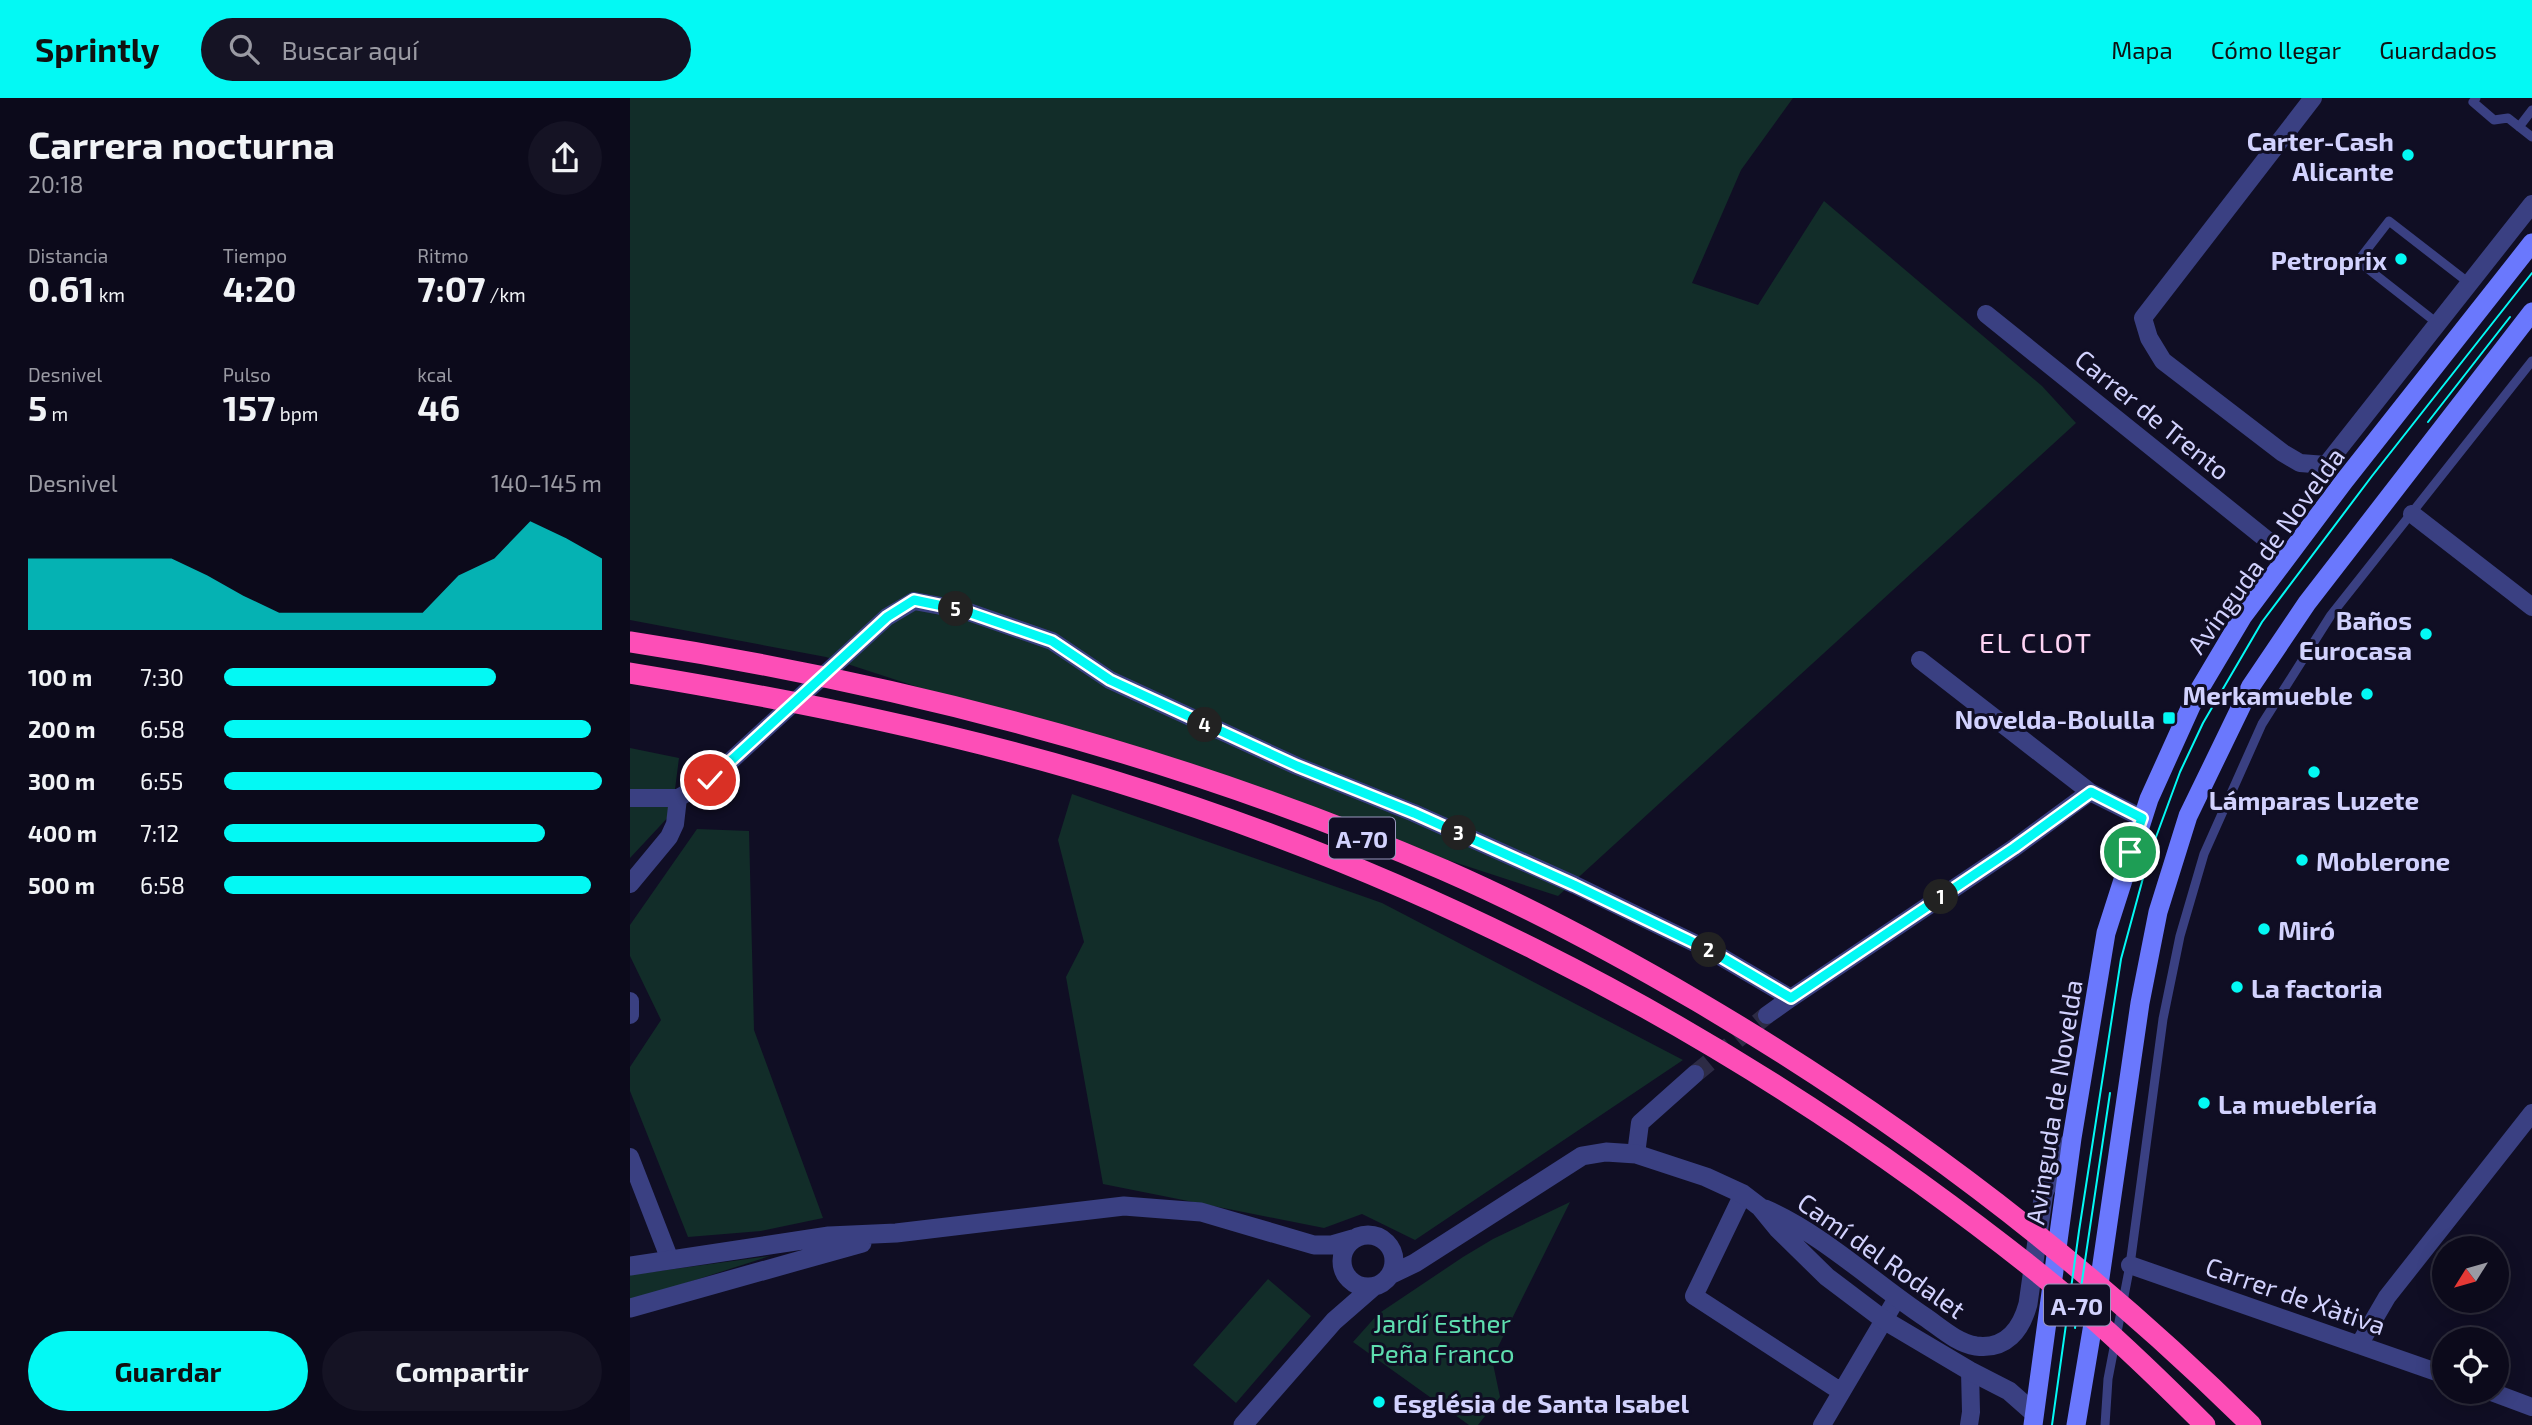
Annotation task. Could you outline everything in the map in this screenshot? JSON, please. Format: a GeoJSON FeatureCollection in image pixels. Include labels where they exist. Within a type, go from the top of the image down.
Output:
{"type":"FeatureCollection","features":[{"type":"Feature","properties":{"kind":"highway","name":"A-70"},"geometry":{"type":"LineString","coordinates":[[630,642],[767,665],[997,716],[1126,754],[1254,796],[1433,866],[1620,956],[1794,1059],[1932,1152],[2090,1276],[2251,1425]]}},
{"type":"Feature","properties":{"kind":"highway","name":"A-70"},"geometry":{"type":"LineString","coordinates":[[630,673],[860,716],[1044,761],[1219,817],[1390,883],[1468,917],[1562,963],[1737,1061],[1875,1151],[2010,1250],[2143,1363],[2205,1425]]}},
{"type":"Feature","properties":{"kind":"main road","name":"Avinguda de Novelda"},"geometry":{"type":"LineString","coordinates":[[2034,1419],[2072,1138],[2106,933],[2142,818],[2196,695],[2243,616],[2532,243]]}},
{"type":"Feature","properties":{"kind":"main road"},"geometry":{"type":"LineString","coordinates":[[2076,1425],[2140,1003],[2158,912],[2188,816],[2251,686],[2307,603],[2532,312]]}},
{"type":"Feature","properties":{"kind":"street","name":"Avinguda de Novelda"},"geometry":{"type":"LineString","coordinates":[[2311,99],[2143,318],[2149,338],[2163,361],[2283,453],[2300,463],[2326,465],[2532,204]]}},
{"type":"Feature","properties":{"kind":"street","name":"Carrer de Trento"},"geometry":{"type":"LineString","coordinates":[[1986,314],[2287,556]]}},
{"type":"Feature","properties":{"kind":"street"},"geometry":{"type":"LineString","coordinates":[[2412,514],[2532,607]]}},
{"type":"Feature","properties":{"kind":"street"},"geometry":{"type":"LineString","coordinates":[[630,799],[678,797],[710,780],[887,617],[914,600],[962,610],[1052,641],[1110,680],[1297,766],[1414,813],[1574,885],[1711,951],[1791,998]]}},
{"type":"Feature","properties":{"kind":"street"},"geometry":{"type":"LineString","coordinates":[[1920,660],[2091,792],[2142,818]]}},
{"type":"Feature","properties":{"kind":"street"},"geometry":{"type":"LineString","coordinates":[[1767,1015],[2014,848],[2091,792]]}},
{"type":"Feature","properties":{"kind":"street"},"geometry":{"type":"LineString","coordinates":[[630,884],[669,837],[675,824],[678,797]]}},
{"type":"Feature","properties":{"kind":"street"},"geometry":{"type":"LineString","coordinates":[[630,1001],[630,1016]]}},
{"type":"Feature","properties":{"kind":"street"},"geometry":{"type":"LineString","coordinates":[[1636,1154],[1640,1123],[1695,1074]]}},
{"type":"Feature","properties":{"kind":"street"},"geometry":{"type":"LineString","coordinates":[[2359,1345],[2387,1297],[2532,1113]]}},
{"type":"Feature","properties":{"kind":"street","name":"Camí del Rodalet"},"geometry":{"type":"LineString","coordinates":[[1760,1207],[1790,1220],[1897,1298],[1966,1344],[1996,1346],[2012,1337],[2023,1322],[2044,1192],[2072,1138]]}},
{"type":"Feature","properties":{"kind":"street","name":"Camí del Rodalet"},"geometry":{"type":"LineString","coordinates":[[1390,1275],[1437,1249],[1581,1156],[1606,1152],[1636,1154],[1706,1177],[1743,1194],[1760,1207],[1778,1229],[1827,1277],[1884,1320],[2009,1391],[2034,1419]]}},
{"type":"Feature","properties":{"kind":"street"},"geometry":{"type":"LineString","coordinates":[[630,1157],[670,1260]]}},
{"type":"Feature","properties":{"kind":"street"},"geometry":{"type":"LineString","coordinates":[[1743,1194],[1694,1296],[1840,1391]]}},
{"type":"Feature","properties":{"kind":"street"},"geometry":{"type":"LineString","coordinates":[[630,1266],[829,1237],[896,1233],[1124,1206],[1202,1212],[1314,1245],[1332,1245],[1371,1235],[1388,1244],[1414,1250],[1437,1249]]}},
{"type":"Feature","properties":{"kind":"street"},"geometry":{"type":"LineString","coordinates":[[630,1308],[896,1233]]}},
{"type":"Feature","properties":{"kind":"street"},"geometry":{"type":"LineString","coordinates":[[1335,1321],[1344,1270],[1343,1251],[1353,1239]]}},
{"type":"Feature","properties":{"kind":"street"},"geometry":{"type":"LineString","coordinates":[[1243,1425],[1335,1321],[1390,1275],[1394,1265],[1388,1244]]}},
{"type":"Feature","properties":{"kind":"street"},"geometry":{"type":"LineString","coordinates":[[1314,1245],[1344,1270],[1352,1282],[1362,1287],[1373,1287]]}},
{"type":"Feature","properties":{"kind":"street","name":"Carrer de Xàtiva"},"geometry":{"type":"LineString","coordinates":[[2130,1265],[2432,1370]]}},
{"type":"Feature","properties":{"kind":"street"},"geometry":{"type":"LineString","coordinates":[[1822,1425],[1897,1298]]}},
{"type":"Feature","properties":{"kind":"street"},"geometry":{"type":"LineString","coordinates":[[1969,1425],[1970,1371]]}},
{"type":"Feature","properties":{"kind":"street"},"geometry":{"type":"LineString","coordinates":[[2509,1398],[2532,1407]]}},
{"type":"Feature","properties":{"kind":"lane"},"geometry":{"type":"LineString","coordinates":[[2476,98],[2473,102],[2494,120],[2508,118],[2532,137]]}},
{"type":"Feature","properties":{"kind":"lane"},"geometry":{"type":"LineString","coordinates":[[2519,127],[2532,110]]}},
{"type":"Feature","properties":{"kind":"lane"},"geometry":{"type":"LineString","coordinates":[[2437,323],[2358,261],[2389,221],[2469,284]]}},
{"type":"Feature","properties":{"kind":"lane"},"geometry":{"type":"LineString","coordinates":[[2105,1425],[2108,1379],[2130,1265],[2163,1019],[2180,936],[2204,854],[2262,724],[2332,615],[2532,361]]}},
{"type":"Feature","properties":{"kind":"green space"},"geometry":{"type":"Polygon","coordinates":[[[630,98],[1793,98],[1741,170],[1692,283],[1758,305],[1824,201],[2042,386],[2076,423],[1558,896],[826,657],[630,620],[630,98]]]}},
{"type":"Feature","properties":{"kind":"green space"},"geometry":{"type":"Polygon","coordinates":[[[630,748],[679,758],[672,813],[630,858],[630,748]]]}},
{"type":"Feature","properties":{"kind":"green space"},"geometry":{"type":"Polygon","coordinates":[[[1072,794],[1382,903],[1683,1060],[1415,1240],[1362,1214],[1324,1228],[1103,1184],[1066,977],[1084,942],[1058,840],[1072,794]]]}},
{"type":"Feature","properties":{"kind":"green space"},"geometry":{"type":"Polygon","coordinates":[[[697,829],[749,831],[754,1030],[823,1218],[761,1231],[688,1237],[630,1091],[630,1067],[661,1020],[630,956],[630,925],[697,829]]]}},
{"type":"Feature","properties":{"kind":"green space","name":"Jardí Esther Peña Franco"},"geometry":{"type":"Polygon","coordinates":[[[1570,1202],[1492,1359],[1500,1397],[1478,1425],[1469,1425],[1353,1342],[1378,1314],[1463,1257],[1493,1239],[1570,1202]]]}},
{"type":"Feature","properties":{"kind":"green space"},"geometry":{"type":"Polygon","coordinates":[[[770,1256],[630,1301],[630,1275],[770,1256]]]}},
{"type":"Feature","properties":{"kind":"green space"},"geometry":{"type":"Polygon","coordinates":[[[1268,1279],[1311,1316],[1236,1403],[1193,1365],[1268,1279]]]}},
{"type":"Feature","properties":{"kind":"tunnel"},"geometry":{"type":"LineString","coordinates":[[1695,1074],[1767,1015]]}},
{"type":"Feature","properties":{"kind":"tram line"},"geometry":{"type":"LineString","coordinates":[[2052,1425],[2121,959],[2149,856],[2180,772],[2203,723],[2262,622],[2372,476],[2532,273]]}},
{"type":"Feature","properties":{"kind":"tram line"},"geometry":{"type":"LineString","coordinates":[[2428,422],[2510,317]]}},
{"type":"Feature","properties":{"kind":"tram line"},"geometry":{"type":"LineString","coordinates":[[2075,1328],[2110,1093]]}},
{"type":"Feature","properties":{"kind":"place","name":"Carter-Cash Alicante"},"geometry":{"type":"Point","coordinates":[2408,155]}},
{"type":"Feature","properties":{"kind":"place","name":"Petroprix"},"geometry":{"type":"Point","coordinates":[2401,259]}},
{"type":"Feature","properties":{"kind":"place","name":"Baños Eurocasa"},"geometry":{"type":"Point","coordinates":[2426,634]}},
{"type":"Feature","properties":{"kind":"place","name":"Merkamueble"},"geometry":{"type":"Point","coordinates":[2367,694]}},
{"type":"Feature","properties":{"kind":"place","name":"Novelda-Bolulla"},"geometry":{"type":"Point","coordinates":[2169,718]}},
{"type":"Feature","properties":{"kind":"place","name":"Lámparas Luzete"},"geometry":{"type":"Point","coordinates":[2314,772]}},
{"type":"Feature","properties":{"kind":"place","name":"Moblerone"},"geometry":{"type":"Point","coordinates":[2302,860]}},
{"type":"Feature","properties":{"kind":"place","name":"Miró"},"geometry":{"type":"Point","coordinates":[2264,929]}},
{"type":"Feature","properties":{"kind":"place","name":"La factoria"},"geometry":{"type":"Point","coordinates":[2237,987]}},
{"type":"Feature","properties":{"kind":"place","name":"La mueblería"},"geometry":{"type":"Point","coordinates":[2204,1103]}},
{"type":"Feature","properties":{"kind":"place","name":"Església de Santa Isabel"},"geometry":{"type":"Point","coordinates":[1379,1402]}},
{"type":"Feature","properties":{"kind":"district","name":"EL CLOT"},"geometry":{"type":"Point","coordinates":[2036,642]}},
{"type":"Feature","properties":{"kind":"route"},"geometry":{"type":"LineString","coordinates":[[710,780],[887,617],[914,600],[962,610],[1052,641],[1110,680],[1297,766],[1414,813],[1574,885],[1711,951],[1791,998],[2014,848],[2091,792],[2142,818],[2130,852]]}}]}
